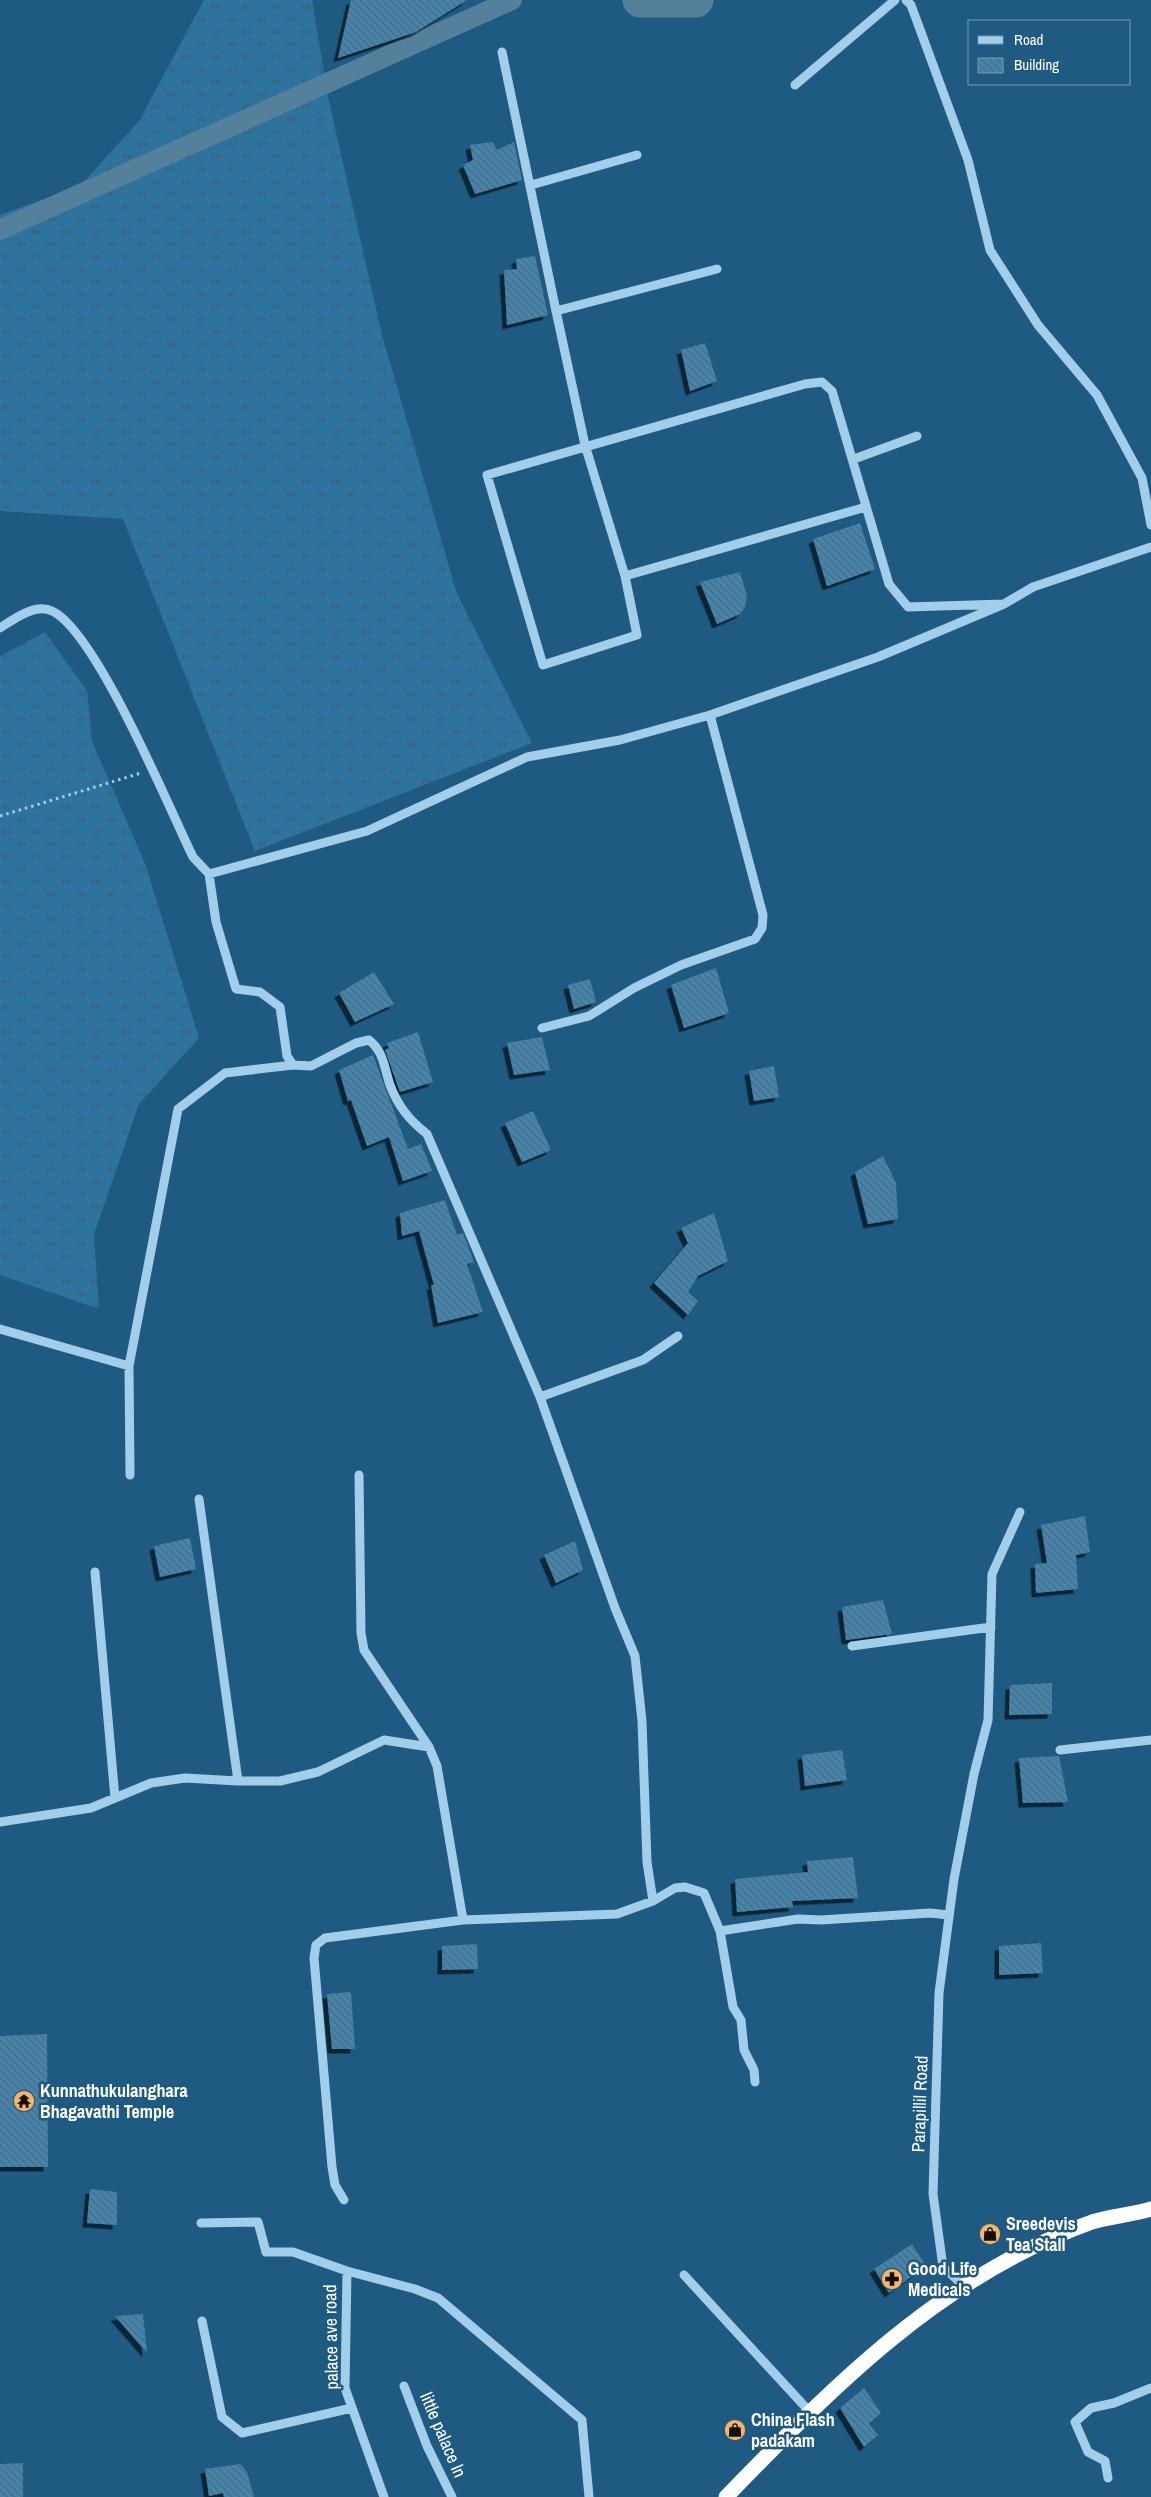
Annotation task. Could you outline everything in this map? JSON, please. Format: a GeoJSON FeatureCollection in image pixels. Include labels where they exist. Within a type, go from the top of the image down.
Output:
{"type":"FeatureCollection","features":[{"type":"Feature","properties":{"kind":"highway"},"geometry":{"type":"LineString","coordinates":[[726,2497],[853,2370],[963,2286],[992,2267],[1034,2246],[1094,2222],[1151,2209]]}},
{"type":"Feature","properties":{"kind":"street"},"geometry":{"type":"LineString","coordinates":[[795,85],[895,0]]}},
{"type":"Feature","properties":{"kind":"street"},"geometry":{"type":"LineString","coordinates":[[906,0],[912,5],[968,160],[990,250],[1038,325],[1097,395],[1142,478],[1151,525]]}},
{"type":"Feature","properties":{"kind":"street"},"geometry":{"type":"LineString","coordinates":[[502,52],[586,445],[624,576],[637,635],[542,665],[487,475],[586,445],[805,384],[822,382],[832,391],[854,459],[889,584],[908,607],[1004,604]]}},
{"type":"Feature","properties":{"kind":"street"},"geometry":{"type":"LineString","coordinates":[[531,185],[637,155]]}},
{"type":"Feature","properties":{"kind":"street"},"geometry":{"type":"LineString","coordinates":[[556,311],[717,269]]}},
{"type":"Feature","properties":{"kind":"street"},"geometry":{"type":"LineString","coordinates":[[854,459],[917,436]]}},
{"type":"Feature","properties":{"kind":"street"},"geometry":{"type":"LineString","coordinates":[[624,576],[866,507]]}},
{"type":"Feature","properties":{"kind":"street"},"geometry":{"type":"LineString","coordinates":[[209,874],[367,831],[527,757],[620,740],[710,715],[878,657],[1004,604],[1033,587],[1151,548]]}},
{"type":"Feature","properties":{"kind":"street"},"geometry":{"type":"LineString","coordinates":[[0,628],[39,608],[52,610],[65,619],[105,673],[193,857],[209,874],[216,922],[236,989],[260,992],[280,1007],[287,1056],[293,1065]]}},
{"type":"Feature","properties":{"kind":"street"},"geometry":{"type":"LineString","coordinates":[[542,1028],[589,1016],[634,988],[681,965],[755,939],[762,928],[763,914],[710,715]]}},
{"type":"Feature","properties":{"kind":"street"},"geometry":{"type":"LineString","coordinates":[[130,1475],[129,1366],[178,1109],[225,1073],[293,1065],[311,1066],[356,1043],[369,1040],[379,1048],[391,1086],[406,1116],[427,1134],[540,1397],[615,1608],[635,1656],[642,1721],[647,1862],[653,1901]]}},
{"type":"Feature","properties":{"kind":"street"},"geometry":{"type":"LineString","coordinates":[[0,1329],[129,1366]]}},
{"type":"Feature","properties":{"kind":"street"},"geometry":{"type":"LineString","coordinates":[[540,1397],[643,1360],[678,1336]]}},
{"type":"Feature","properties":{"kind":"street"},"geometry":{"type":"LineString","coordinates":[[359,1475],[361,1633],[364,1650],[429,1747],[437,1766],[463,1920]]}},
{"type":"Feature","properties":{"kind":"street"},"geometry":{"type":"LineString","coordinates":[[199,1500],[238,1781]]}},
{"type":"Feature","properties":{"kind":"street","name":"Parapillil Road"},"geometry":{"type":"LineString","coordinates":[[963,2286],[943,2267],[933,2194],[939,1993],[949,1915],[974,1774],[988,1720],[992,1574],[1020,1512]]}},
{"type":"Feature","properties":{"kind":"street"},"geometry":{"type":"LineString","coordinates":[[95,1572],[115,1798]]}},
{"type":"Feature","properties":{"kind":"street"},"geometry":{"type":"LineString","coordinates":[[852,1646],[991,1627]]}},
{"type":"Feature","properties":{"kind":"street"},"geometry":{"type":"LineString","coordinates":[[0,1822],[91,1808],[151,1783],[185,1778],[280,1781],[318,1772],[384,1740],[429,1747]]}},
{"type":"Feature","properties":{"kind":"street"},"geometry":{"type":"LineString","coordinates":[[1060,1750],[1151,1740]]}},
{"type":"Feature","properties":{"kind":"street"},"geometry":{"type":"LineString","coordinates":[[344,2200],[335,2185],[332,2167],[314,1958],[316,1945],[324,1938],[463,1920],[617,1914],[653,1901],[675,1888],[684,1887],[704,1893],[720,1931],[733,2006],[741,2020],[744,2050],[754,2070],[755,2082]]}},
{"type":"Feature","properties":{"kind":"street"},"geometry":{"type":"LineString","coordinates":[[720,1931],[798,1919],[821,1920],[921,1913],[949,1915]]}},
{"type":"Feature","properties":{"kind":"street"},"geometry":{"type":"LineString","coordinates":[[200,2223],[258,2222],[266,2252],[292,2252],[347,2271]]}},
{"type":"Feature","properties":{"kind":"street","name":"palace ave road"},"geometry":{"type":"LineString","coordinates":[[384,2497],[345,2388],[347,2271],[415,2289],[438,2298],[582,2420],[589,2497]]}},
{"type":"Feature","properties":{"kind":"street"},"geometry":{"type":"LineString","coordinates":[[684,2276],[810,2411]]}},
{"type":"Feature","properties":{"kind":"street"},"geometry":{"type":"LineString","coordinates":[[202,2321],[222,2417],[242,2432],[352,2408]]}},
{"type":"Feature","properties":{"kind":"street","name":"little palace ln"},"geometry":{"type":"LineString","coordinates":[[404,2386],[427,2446],[452,2497]]}},
{"type":"Feature","properties":{"kind":"street"},"geometry":{"type":"LineString","coordinates":[[1108,2478],[1105,2461],[1088,2452],[1075,2422],[1091,2408],[1114,2403],[1151,2388]]}},
{"type":"Feature","properties":{"kind":"path"},"geometry":{"type":"LineString","coordinates":[[0,816],[152,770]]}},
{"type":"Feature","properties":{"kind":"green space"},"geometry":{"type":"Polygon","coordinates":[[[204,0],[312,0],[328,97],[382,335],[457,594],[532,743],[255,851],[123,519],[0,511],[0,215],[80,186],[139,121],[204,0]]]}},
{"type":"Feature","properties":{"kind":"green space"},"geometry":{"type":"Polygon","coordinates":[[[45,632],[87,691],[92,741],[146,866],[199,1038],[139,1104],[94,1234],[99,1309],[0,1275],[0,656],[45,632]]]}},
{"type":"Feature","properties":{"kind":"building"},"geometry":{"type":"Polygon","coordinates":[[[351,0],[467,0],[416,32],[338,58],[351,0]]]}},
{"type":"Feature","properties":{"kind":"building"},"geometry":{"type":"Polygon","coordinates":[[[492,142],[497,150],[514,142],[522,180],[475,194],[463,165],[473,160],[470,145],[492,142]]]}},
{"type":"Feature","properties":{"kind":"building"},"geometry":{"type":"Polygon","coordinates":[[[535,256],[548,315],[507,325],[504,270],[517,269],[516,259],[535,256]]]}},
{"type":"Feature","properties":{"kind":"building"},"geometry":{"type":"Polygon","coordinates":[[[705,343],[717,381],[690,391],[681,350],[705,343]]]}},
{"type":"Feature","properties":{"kind":"building"},"geometry":{"type":"Polygon","coordinates":[[[860,523],[875,569],[827,586],[813,539],[860,523]]]}},
{"type":"Feature","properties":{"kind":"building"},"geometry":{"type":"Polygon","coordinates":[[[740,572],[747,596],[745,607],[740,614],[717,624],[700,582],[740,572]]]}},
{"type":"Feature","properties":{"kind":"building"},"geometry":{"type":"Polygon","coordinates":[[[716,968],[729,1013],[684,1028],[671,985],[716,968]]]}},
{"type":"Feature","properties":{"kind":"building"},"geometry":{"type":"Polygon","coordinates":[[[374,972],[394,1004],[355,1022],[339,993],[374,972]]]}},
{"type":"Feature","properties":{"kind":"building"},"geometry":{"type":"Polygon","coordinates":[[[590,979],[596,1002],[574,1009],[568,985],[590,979]]]}},
{"type":"Feature","properties":{"kind":"building"},"geometry":{"type":"Polygon","coordinates":[[[418,1032],[433,1082],[400,1092],[385,1050],[389,1048],[387,1043],[418,1032]]]}},
{"type":"Feature","properties":{"kind":"building"},"geometry":{"type":"Polygon","coordinates":[[[542,1037],[550,1070],[514,1075],[507,1043],[542,1037]]]}},
{"type":"Feature","properties":{"kind":"building"},"geometry":{"type":"Polygon","coordinates":[[[373,1055],[408,1149],[421,1144],[432,1171],[403,1181],[389,1137],[367,1146],[351,1100],[348,1101],[339,1070],[373,1055]]]}},
{"type":"Feature","properties":{"kind":"building"},"geometry":{"type":"Polygon","coordinates":[[[774,1066],[779,1097],[754,1101],[749,1071],[774,1066]]]}},
{"type":"Feature","properties":{"kind":"building"},"geometry":{"type":"Polygon","coordinates":[[[533,1111],[551,1150],[522,1162],[505,1123],[533,1111]]]}},
{"type":"Feature","properties":{"kind":"building"},"geometry":{"type":"Polygon","coordinates":[[[883,1156],[896,1183],[898,1219],[868,1224],[855,1172],[883,1156]]]}},
{"type":"Feature","properties":{"kind":"building"},"geometry":{"type":"Polygon","coordinates":[[[445,1200],[457,1235],[463,1233],[474,1262],[467,1264],[483,1312],[438,1323],[431,1285],[434,1285],[419,1231],[402,1236],[400,1213],[445,1200]]]}},
{"type":"Feature","properties":{"kind":"building"},"geometry":{"type":"Polygon","coordinates":[[[714,1213],[728,1261],[698,1276],[688,1292],[698,1301],[688,1315],[654,1283],[688,1243],[681,1228],[714,1213]]]}},
{"type":"Feature","properties":{"kind":"building"},"geometry":{"type":"Polygon","coordinates":[[[1085,1516],[1090,1552],[1076,1555],[1078,1589],[1036,1593],[1035,1564],[1047,1563],[1041,1525],[1085,1516]]]}},
{"type":"Feature","properties":{"kind":"building"},"geometry":{"type":"Polygon","coordinates":[[[190,1538],[196,1569],[160,1577],[154,1546],[190,1538]]]}},
{"type":"Feature","properties":{"kind":"building"},"geometry":{"type":"Polygon","coordinates":[[[575,1541],[583,1570],[556,1583],[544,1555],[575,1541]]]}},
{"type":"Feature","properties":{"kind":"building"},"geometry":{"type":"Polygon","coordinates":[[[883,1600],[892,1634],[846,1640],[842,1607],[883,1600]]]}},
{"type":"Feature","properties":{"kind":"building"},"geometry":{"type":"Polygon","coordinates":[[[1052,1683],[1052,1714],[1009,1715],[1010,1685],[1052,1683]]]}},
{"type":"Feature","properties":{"kind":"building"},"geometry":{"type":"Polygon","coordinates":[[[842,1750],[847,1780],[805,1786],[802,1755],[842,1750]]]}},
{"type":"Feature","properties":{"kind":"building"},"geometry":{"type":"Polygon","coordinates":[[[1059,1756],[1068,1802],[1023,1803],[1019,1758],[1059,1756]]]}},
{"type":"Feature","properties":{"kind":"building"},"geometry":{"type":"Polygon","coordinates":[[[853,1857],[858,1898],[792,1901],[793,1907],[737,1912],[735,1879],[808,1872],[807,1861],[853,1857]]]}},
{"type":"Feature","properties":{"kind":"building"},"geometry":{"type":"Polygon","coordinates":[[[1041,1943],[1043,1973],[999,1975],[999,1946],[1041,1943]]]}},
{"type":"Feature","properties":{"kind":"building"},"geometry":{"type":"Polygon","coordinates":[[[477,1944],[478,1969],[442,1970],[442,1946],[477,1944]]]}},
{"type":"Feature","properties":{"kind":"building"},"geometry":{"type":"Polygon","coordinates":[[[351,1992],[355,2049],[332,2049],[327,1994],[351,1992]]]}},
{"type":"Feature","properties":{"kind":"building","name":"Kunnathukulanghara Bhagavathi Temple"},"geometry":{"type":"Polygon","coordinates":[[[47,2034],[48,2167],[0,2167],[0,2036],[47,2034]]]}},
{"type":"Feature","properties":{"kind":"building"},"geometry":{"type":"Polygon","coordinates":[[[90,2189],[117,2192],[117,2225],[87,2223],[90,2189]]]}},
{"type":"Feature","properties":{"kind":"building"},"geometry":{"type":"Polygon","coordinates":[[[912,2244],[926,2266],[889,2293],[874,2269],[912,2244]]]}},
{"type":"Feature","properties":{"kind":"building"},"geometry":{"type":"Polygon","coordinates":[[[143,2314],[147,2353],[115,2316],[143,2314]]]}},
{"type":"Feature","properties":{"kind":"building"},"geometry":{"type":"Polygon","coordinates":[[[864,2388],[881,2413],[869,2424],[878,2435],[864,2447],[840,2408],[864,2388]]]}},
{"type":"Feature","properties":{"kind":"building"},"geometry":{"type":"Polygon","coordinates":[[[23,2463],[23,2497],[0,2497],[0,2464],[23,2463]]]}},
{"type":"Feature","properties":{"kind":"building"},"geometry":{"type":"Polygon","coordinates":[[[240,2464],[247,2472],[254,2497],[224,2497],[223,2493],[209,2496],[205,2469],[240,2464]]]}},
{"type":"Feature","properties":{"kind":"waterway"},"geometry":{"type":"LineString","coordinates":[[0,230],[512,0]]}},
{"type":"Feature","properties":{"kind":"waterway"},"geometry":{"type":"LineString","coordinates":[[640,0],[696,0]]}},
{"type":"Feature","properties":{"kind":"place","name":"Kunnathukulanghara Bhagavathi Temple"},"geometry":{"type":"Point","coordinates":[24,2101]}},
{"type":"Feature","properties":{"kind":"place","name":"Sreedevis Tea Stall"},"geometry":{"type":"Point","coordinates":[990,2234]}},
{"type":"Feature","properties":{"kind":"place","name":"Good Life Medicals"},"geometry":{"type":"Point","coordinates":[892,2279]}},
{"type":"Feature","properties":{"kind":"place","name":"China Flash padakam"},"geometry":{"type":"Point","coordinates":[735,2430]}}]}
